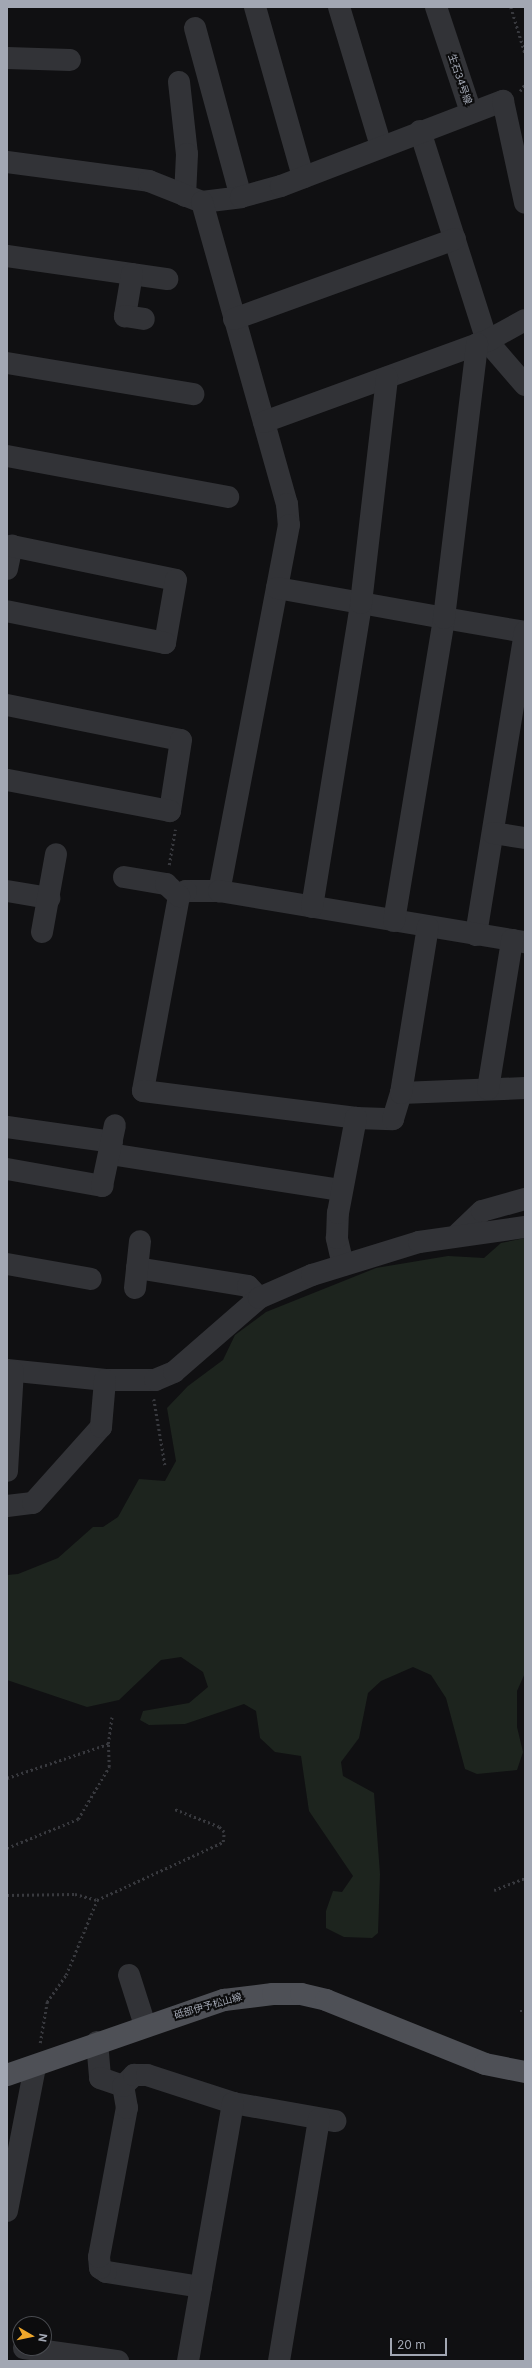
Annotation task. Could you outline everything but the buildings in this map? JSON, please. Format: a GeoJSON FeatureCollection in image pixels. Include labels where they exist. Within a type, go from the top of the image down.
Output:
{"type":"FeatureCollection","features":[{"type":"Feature","properties":{"kind":"main road","name":"砥部伊予松山線"},"geometry":{"type":"LineString","coordinates":[[7,2075],[38,2066],[97,2042],[145,2025],[244,1995],[301,1994],[350,2008],[485,2064],[525,2072]]}},
{"type":"Feature","properties":{"kind":"street"},"geometry":{"type":"LineString","coordinates":[[255,7],[303,177]]}},
{"type":"Feature","properties":{"kind":"street"},"geometry":{"type":"LineString","coordinates":[[340,7],[381,146]]}},
{"type":"Feature","properties":{"kind":"street","name":"生石34号線"},"geometry":{"type":"LineString","coordinates":[[436,7],[471,112],[503,101],[525,203]]}},
{"type":"Feature","properties":{"kind":"street"},"geometry":{"type":"LineString","coordinates":[[195,28],[241,197]]}},
{"type":"Feature","properties":{"kind":"street"},"geometry":{"type":"LineString","coordinates":[[7,58],[70,60]]}},
{"type":"Feature","properties":{"kind":"street"},"geometry":{"type":"LineString","coordinates":[[179,82],[186,154],[194,199],[234,319],[287,504],[289,525],[219,891]]}},
{"type":"Feature","properties":{"kind":"street"},"geometry":{"type":"LineString","coordinates":[[7,162],[149,181],[194,199],[241,197],[303,177],[471,112]]}},
{"type":"Feature","properties":{"kind":"street"},"geometry":{"type":"LineString","coordinates":[[394,921],[444,618],[482,343],[455,239],[420,131]]}},
{"type":"Feature","properties":{"kind":"street"},"geometry":{"type":"LineString","coordinates":[[234,319],[455,239]]}},
{"type":"Feature","properties":{"kind":"street"},"geometry":{"type":"LineString","coordinates":[[7,256],[167,279]]}},
{"type":"Feature","properties":{"kind":"street"},"geometry":{"type":"LineString","coordinates":[[132,274],[125,316],[144,318]]}},
{"type":"Feature","properties":{"kind":"street"},"geometry":{"type":"LineString","coordinates":[[264,422],[482,343],[525,320]]}},
{"type":"Feature","properties":{"kind":"street"},"geometry":{"type":"LineString","coordinates":[[482,343],[525,385]]}},
{"type":"Feature","properties":{"kind":"street"},"geometry":{"type":"LineString","coordinates":[[7,363],[193,394]]}},
{"type":"Feature","properties":{"kind":"street"},"geometry":{"type":"LineString","coordinates":[[312,907],[360,602],[387,377]]}},
{"type":"Feature","properties":{"kind":"street"},"geometry":{"type":"LineString","coordinates":[[7,456],[228,497]]}},
{"type":"Feature","properties":{"kind":"street"},"geometry":{"type":"LineString","coordinates":[[7,569],[12,546],[176,580],[165,643],[7,611]]}},
{"type":"Feature","properties":{"kind":"street"},"geometry":{"type":"LineString","coordinates":[[277,588],[525,632],[517,736],[493,833],[476,935]]}},
{"type":"Feature","properties":{"kind":"street"},"geometry":{"type":"LineString","coordinates":[[7,705],[181,740],[170,811],[7,780]]}},
{"type":"Feature","properties":{"kind":"street"},"geometry":{"type":"LineString","coordinates":[[493,833],[525,838]]}},
{"type":"Feature","properties":{"kind":"street"},"geometry":{"type":"LineString","coordinates":[[42,932],[56,854]]}},
{"type":"Feature","properties":{"kind":"street"},"geometry":{"type":"LineString","coordinates":[[124,877],[172,890],[219,891],[519,941],[488,1090]]}},
{"type":"Feature","properties":{"kind":"street"},"geometry":{"type":"LineString","coordinates":[[172,890],[143,1091],[356,1118],[393,1119],[401,1093],[428,927]]}},
{"type":"Feature","properties":{"kind":"street"},"geometry":{"type":"LineString","coordinates":[[7,891],[49,898]]}},
{"type":"Feature","properties":{"kind":"street"},"geometry":{"type":"LineString","coordinates":[[401,1093],[525,1088]]}},
{"type":"Feature","properties":{"kind":"street"},"geometry":{"type":"LineString","coordinates":[[343,1265],[337,1238],[341,1190],[356,1118]]}},
{"type":"Feature","properties":{"kind":"street"},"geometry":{"type":"LineString","coordinates":[[7,1127],[112,1140],[341,1190]]}},
{"type":"Feature","properties":{"kind":"street"},"geometry":{"type":"LineString","coordinates":[[7,1169],[102,1186],[112,1140]]}},
{"type":"Feature","properties":{"kind":"street"},"geometry":{"type":"LineString","coordinates":[[458,1234],[482,1211],[525,1199]]}},
{"type":"Feature","properties":{"kind":"street"},"geometry":{"type":"LineString","coordinates":[[7,1471],[10,1370],[105,1380],[155,1380],[174,1372],[259,1298],[343,1265],[458,1234],[525,1227]]}},
{"type":"Feature","properties":{"kind":"street"},"geometry":{"type":"LineString","coordinates":[[140,1241],[136,1278],[248,1286],[259,1298]]}},
{"type":"Feature","properties":{"kind":"street"},"geometry":{"type":"LineString","coordinates":[[7,1264],[91,1279]]}},
{"type":"Feature","properties":{"kind":"street"},"geometry":{"type":"LineString","coordinates":[[7,1506],[33,1503],[100,1427],[105,1380]]}},
{"type":"Feature","properties":{"kind":"street"},"geometry":{"type":"LineString","coordinates":[[129,1975],[145,2025]]}},
{"type":"Feature","properties":{"kind":"street"},"geometry":{"type":"LineString","coordinates":[[97,2042],[100,2078],[123,2086]]}},
{"type":"Feature","properties":{"kind":"street"},"geometry":{"type":"LineString","coordinates":[[7,2211],[38,2066]]}},
{"type":"Feature","properties":{"kind":"street"},"geometry":{"type":"LineString","coordinates":[[123,2086],[134,2075],[147,2075],[233,2103],[327,2120],[279,2361]]}},
{"type":"Feature","properties":{"kind":"street"},"geometry":{"type":"LineString","coordinates":[[123,2086],[127,2108],[99,2257],[100,2268],[106,2272],[201,2287]]}},
{"type":"Feature","properties":{"kind":"street"},"geometry":{"type":"LineString","coordinates":[[188,2361],[233,2103]]}},
{"type":"Feature","properties":{"kind":"street"},"geometry":{"type":"LineString","coordinates":[[52,2353],[80,2358],[118,2361]]}},
{"type":"Feature","properties":{"kind":"path"},"geometry":{"type":"LineString","coordinates":[[512,7],[525,54]]}},
{"type":"Feature","properties":{"kind":"path"},"geometry":{"type":"LineString","coordinates":[[170,811],[178,815],[172,890]]}},
{"type":"Feature","properties":{"kind":"path"},"geometry":{"type":"LineString","coordinates":[[155,1380],[155,1410],[165,1465]]}},
{"type":"Feature","properties":{"kind":"path"},"geometry":{"type":"LineString","coordinates":[[7,1848],[78,1819],[109,1767],[108,1744],[112,1717]]}},
{"type":"Feature","properties":{"kind":"path"},"geometry":{"type":"LineString","coordinates":[[7,1778],[108,1744]]}},
{"type":"Feature","properties":{"kind":"path"},"geometry":{"type":"LineString","coordinates":[[7,1895],[75,1894],[97,1900],[223,1842],[225,1837],[219,1827],[173,1809]]}},
{"type":"Feature","properties":{"kind":"path"},"geometry":{"type":"LineString","coordinates":[[494,1890],[525,1878]]}},
{"type":"Feature","properties":{"kind":"path"},"geometry":{"type":"LineString","coordinates":[[38,2066],[40,2032],[47,2002],[66,1975],[97,1900]]}},
{"type":"Feature","properties":{"kind":"path"},"geometry":{"type":"LineString","coordinates":[[520,2011],[525,2010]]}},
{"type":"Feature","properties":{"kind":"shaded area"},"geometry":{"type":"Polygon","coordinates":[[[525,1238],[525,1673],[517,1691],[517,1727],[523,1752],[517,1770],[477,1774],[465,1769],[446,1698],[431,1675],[413,1667],[381,1681],[368,1693],[359,1738],[341,1762],[343,1776],[374,1793],[380,1874],[378,1933],[372,1938],[344,1937],[326,1928],[326,1911],[333,1891],[342,1892],[353,1876],[309,1811],[301,1756],[275,1752],[260,1738],[256,1711],[244,1704],[185,1724],[149,1725],[140,1720],[143,1711],[189,1703],[208,1687],[203,1672],[181,1657],[161,1660],[119,1700],[87,1707],[7,1680],[7,1575],[18,1574],[58,1558],[93,1527],[103,1527],[118,1517],[139,1479],[165,1481],[176,1461],[167,1408],[188,1386],[223,1360],[235,1335],[266,1312],[376,1268],[448,1256],[484,1258],[501,1243],[525,1238]]]}}]}
